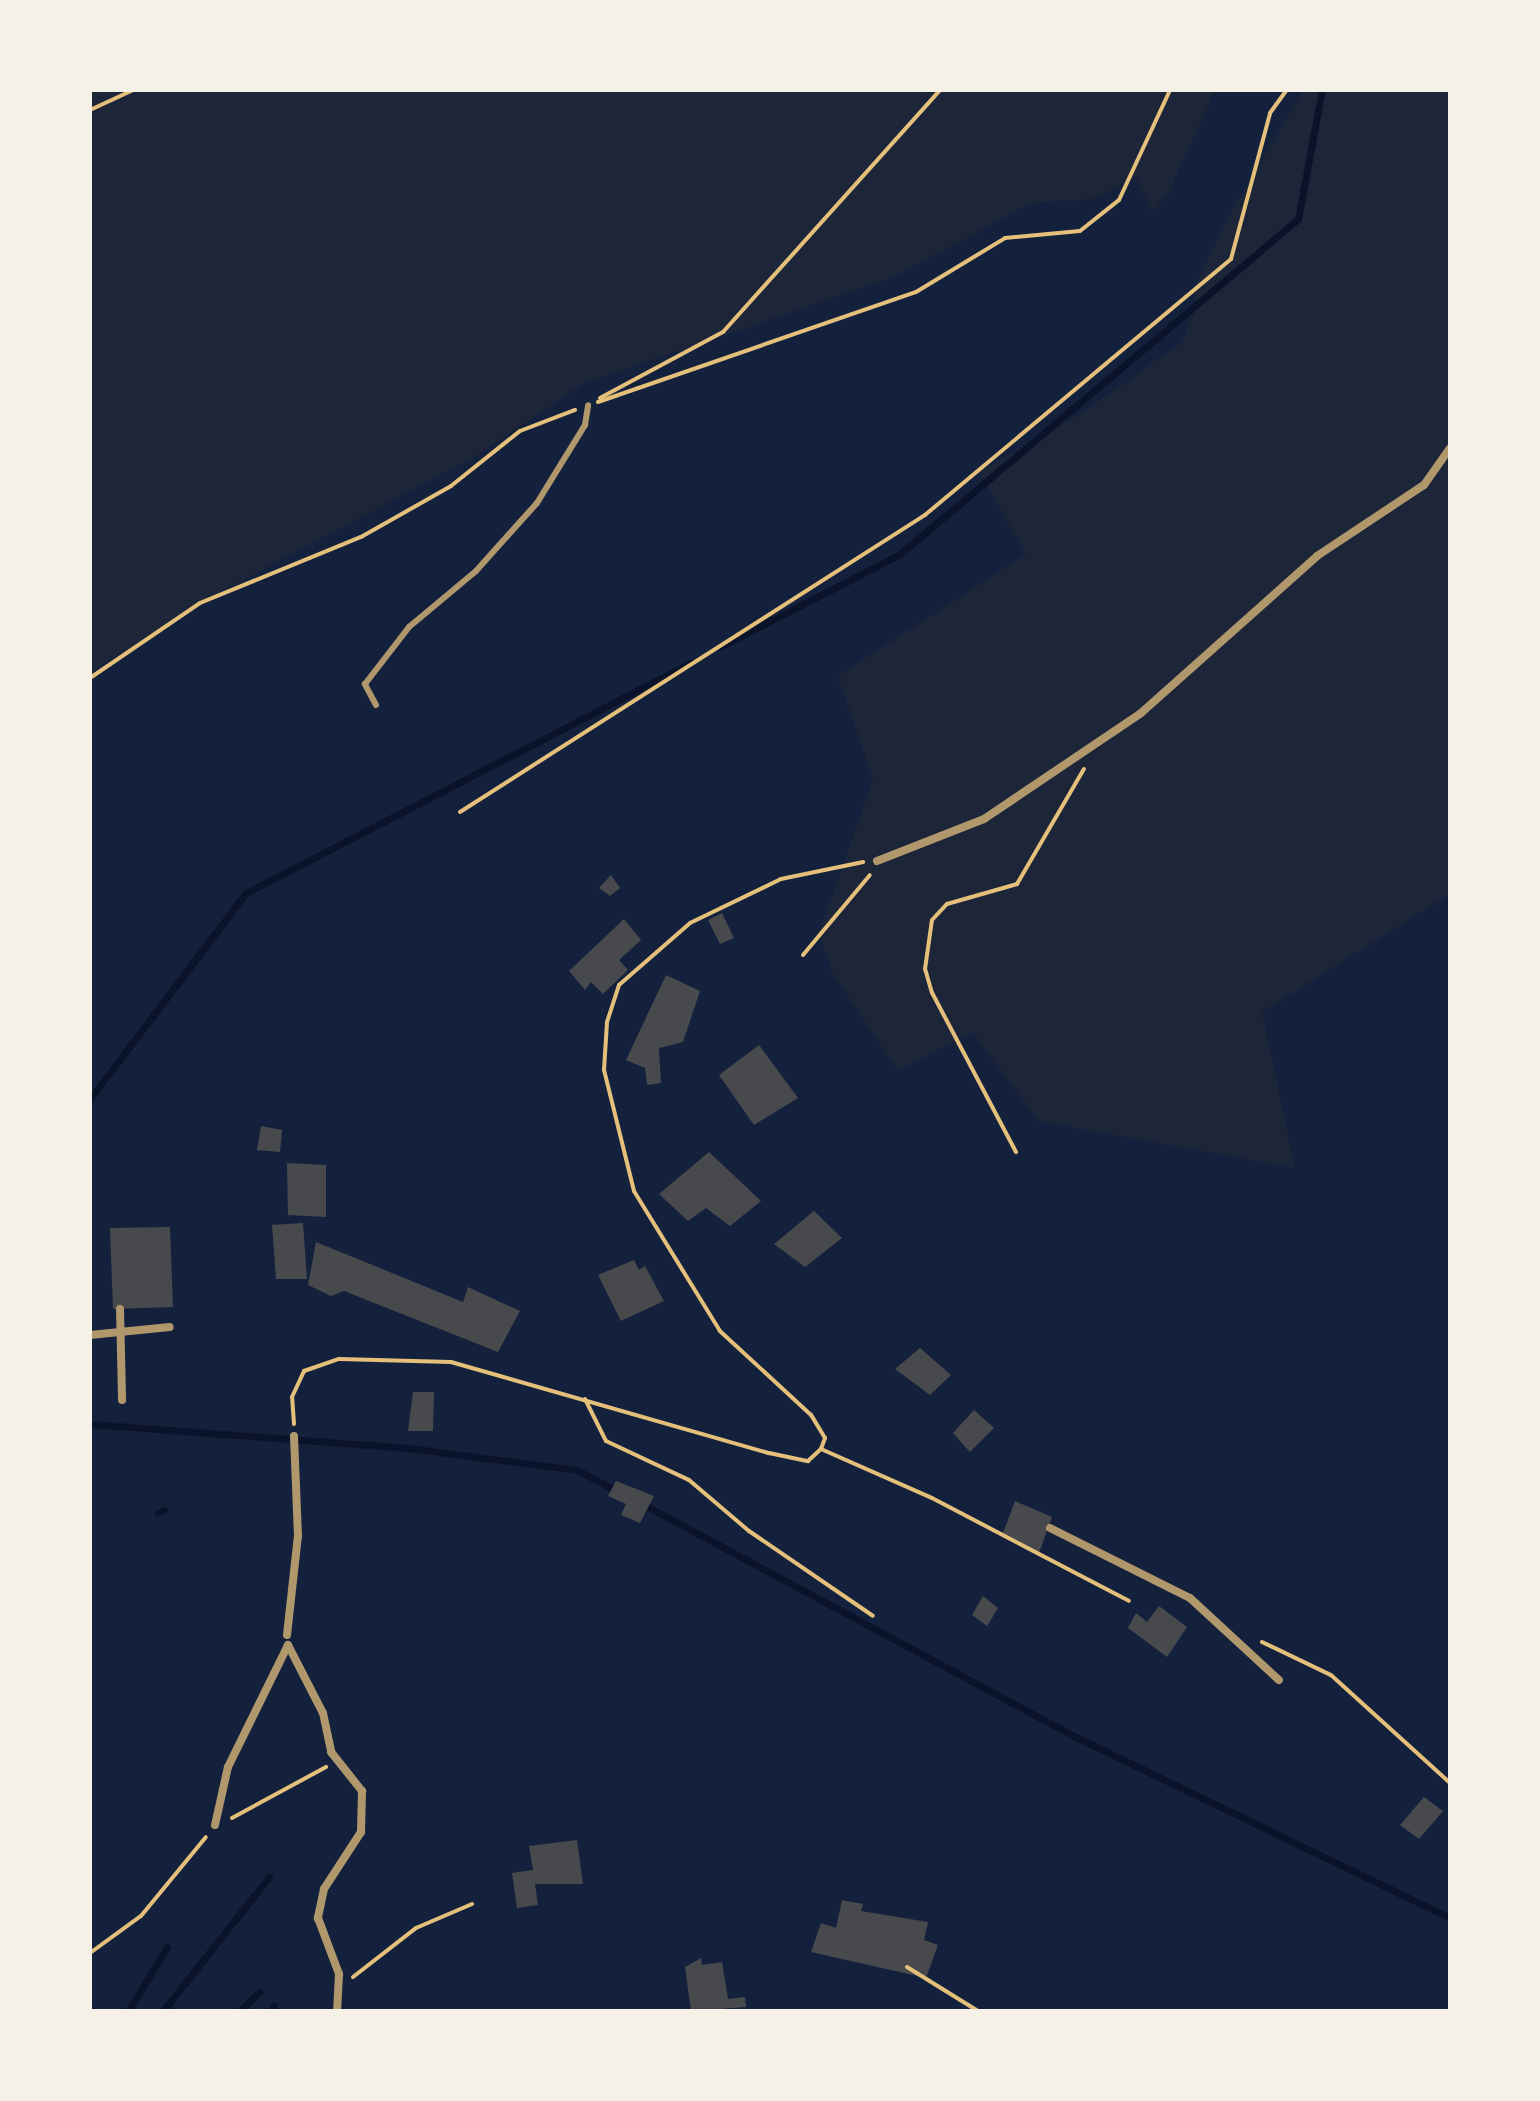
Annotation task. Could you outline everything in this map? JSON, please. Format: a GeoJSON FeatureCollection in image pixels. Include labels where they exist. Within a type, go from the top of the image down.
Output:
{"type":"FeatureCollection","features":[{"type":"Feature","properties":{"kind":"street"},"geometry":{"type":"LineString","coordinates":[[877,861],[984,819],[1095,745],[1317,556],[1424,485],[1450,448]]}},
{"type":"Feature","properties":{"kind":"street"},"geometry":{"type":"LineString","coordinates":[[120,1309],[122,1400]]}},
{"type":"Feature","properties":{"kind":"street"},"geometry":{"type":"LineString","coordinates":[[90,1335],[170,1327]]}},
{"type":"Feature","properties":{"kind":"street"},"geometry":{"type":"LineString","coordinates":[[287,1635],[298,1536],[294,1436]]}},
{"type":"Feature","properties":{"kind":"street"},"geometry":{"type":"LineString","coordinates":[[1050,1528],[1156,1577],[1232,1633],[1279,1680]]}},
{"type":"Feature","properties":{"kind":"street"},"geometry":{"type":"LineString","coordinates":[[215,1825],[228,1767],[288,1645],[337,1759],[362,1791],[361,1832],[324,1889],[318,1918],[338,1988],[337,2011]]}},
{"type":"Feature","properties":{"kind":"lane"},"geometry":{"type":"LineString","coordinates":[[376,705],[365,684],[420,615],[476,571],[537,503],[585,425],[588,405]]}},
{"type":"Feature","properties":{"kind":"path"},"geometry":{"type":"LineString","coordinates":[[90,110],[133,90]]}},
{"type":"Feature","properties":{"kind":"path"},"geometry":{"type":"LineString","coordinates":[[588,405],[723,332],[940,90]]}},
{"type":"Feature","properties":{"kind":"path"},"geometry":{"type":"LineString","coordinates":[[90,678],[200,603],[361,537],[451,486],[520,431],[916,292],[1005,238],[1080,231],[1119,200],[1170,90]]}},
{"type":"Feature","properties":{"kind":"path"},"geometry":{"type":"LineString","coordinates":[[460,812],[925,515],[1231,259],[1270,113],[1287,90]]}},
{"type":"Feature","properties":{"kind":"path"},"geometry":{"type":"LineString","coordinates":[[1016,1152],[932,993],[925,969],[932,920],[947,904],[1017,884],[1071,800],[1095,745]]}},
{"type":"Feature","properties":{"kind":"path"},"geometry":{"type":"LineString","coordinates":[[803,955],[877,861]]}},
{"type":"Feature","properties":{"kind":"path"},"geometry":{"type":"LineString","coordinates":[[294,1436],[292,1397],[304,1371],[339,1359],[451,1362],[808,1461],[821,1449],[825,1438],[811,1415],[720,1331],[634,1191],[604,1070],[607,1022],[619,985],[690,923],[781,879],[877,861]]}},
{"type":"Feature","properties":{"kind":"path"},"geometry":{"type":"LineString","coordinates":[[585,1399],[606,1441],[689,1480],[749,1531],[873,1616]]}},
{"type":"Feature","properties":{"kind":"path"},"geometry":{"type":"LineString","coordinates":[[821,1449],[932,1498],[1129,1601]]}},
{"type":"Feature","properties":{"kind":"path"},"geometry":{"type":"LineString","coordinates":[[1232,1633],[1331,1675],[1450,1783]]}},
{"type":"Feature","properties":{"kind":"path"},"geometry":{"type":"LineString","coordinates":[[215,1825],[337,1759]]}},
{"type":"Feature","properties":{"kind":"path"},"geometry":{"type":"LineString","coordinates":[[90,1953],[141,1916],[207,1836]]}},
{"type":"Feature","properties":{"kind":"path"},"geometry":{"type":"LineString","coordinates":[[338,1988],[416,1928],[472,1904]]}},
{"type":"Feature","properties":{"kind":"path"},"geometry":{"type":"LineString","coordinates":[[907,1967],[978,2011]]}},
{"type":"Feature","properties":{"kind":"shaded area"},"geometry":{"type":"Polygon","coordinates":[[[90,90],[1215,90],[1168,194],[1153,212],[1136,177],[1094,199],[1031,203],[892,278],[584,383],[476,456],[200,603],[90,673],[90,90]]]}},
{"type":"Feature","properties":{"kind":"shaded area"},"geometry":{"type":"Polygon","coordinates":[[[1303,90],[1450,90],[1450,894],[1262,1012],[1295,1168],[1039,1121],[972,1032],[898,1071],[833,974],[819,934],[873,779],[838,676],[1026,554],[979,472],[1084,412],[1181,343],[1198,304],[1194,289],[1226,221],[1303,90]]]}},
{"type":"Feature","properties":{"kind":"building"},"geometry":{"type":"Polygon","coordinates":[[[611,875],[620,888],[610,896],[599,888],[611,875]]]}},
{"type":"Feature","properties":{"kind":"building"},"geometry":{"type":"Polygon","coordinates":[[[722,913],[734,938],[720,944],[708,920],[722,913]]]}},
{"type":"Feature","properties":{"kind":"building"},"geometry":{"type":"Polygon","coordinates":[[[624,919],[641,940],[619,960],[628,970],[603,994],[591,982],[585,990],[569,971],[624,919]]]}},
{"type":"Feature","properties":{"kind":"building"},"geometry":{"type":"Polygon","coordinates":[[[666,975],[700,991],[683,1042],[659,1048],[661,1083],[647,1085],[645,1068],[626,1060],[666,975]]]}},
{"type":"Feature","properties":{"kind":"building"},"geometry":{"type":"Polygon","coordinates":[[[759,1045],[798,1098],[754,1125],[719,1075],[759,1045]]]}},
{"type":"Feature","properties":{"kind":"building"},"geometry":{"type":"Polygon","coordinates":[[[261,1126],[282,1130],[280,1152],[257,1150],[261,1126]]]}},
{"type":"Feature","properties":{"kind":"building"},"geometry":{"type":"Polygon","coordinates":[[[709,1152],[761,1201],[730,1226],[706,1208],[688,1221],[659,1194],[709,1152]]]}},
{"type":"Feature","properties":{"kind":"building"},"geometry":{"type":"Polygon","coordinates":[[[287,1163],[326,1165],[326,1217],[288,1215],[287,1163]]]}},
{"type":"Feature","properties":{"kind":"building"},"geometry":{"type":"Polygon","coordinates":[[[814,1211],[842,1238],[805,1267],[774,1244],[814,1211]]]}},
{"type":"Feature","properties":{"kind":"building"},"geometry":{"type":"Polygon","coordinates":[[[303,1223],[307,1279],[276,1279],[272,1225],[303,1223]]]}},
{"type":"Feature","properties":{"kind":"building"},"geometry":{"type":"Polygon","coordinates":[[[170,1227],[173,1307],[113,1309],[110,1228],[170,1227]]]}},
{"type":"Feature","properties":{"kind":"building"},"geometry":{"type":"Polygon","coordinates":[[[316,1242],[463,1302],[468,1287],[520,1311],[498,1352],[344,1291],[331,1296],[308,1285],[316,1242]]]}},
{"type":"Feature","properties":{"kind":"building"},"geometry":{"type":"Polygon","coordinates":[[[634,1260],[639,1270],[645,1266],[664,1301],[621,1321],[598,1275],[634,1260]]]}},
{"type":"Feature","properties":{"kind":"building"},"geometry":{"type":"Polygon","coordinates":[[[920,1348],[951,1375],[930,1395],[895,1369],[920,1348]]]}},
{"type":"Feature","properties":{"kind":"building"},"geometry":{"type":"Polygon","coordinates":[[[413,1392],[434,1392],[433,1431],[408,1431],[413,1392]]]}},
{"type":"Feature","properties":{"kind":"building"},"geometry":{"type":"Polygon","coordinates":[[[974,1410],[994,1428],[970,1452],[953,1433],[974,1410]]]}},
{"type":"Feature","properties":{"kind":"building"},"geometry":{"type":"Polygon","coordinates":[[[616,1481],[654,1496],[640,1523],[621,1515],[626,1504],[608,1496],[616,1481]]]}},
{"type":"Feature","properties":{"kind":"building"},"geometry":{"type":"Polygon","coordinates":[[[1015,1501],[1052,1517],[1039,1553],[1003,1533],[1015,1501]]]}},
{"type":"Feature","properties":{"kind":"building"},"geometry":{"type":"Polygon","coordinates":[[[983,1596],[998,1608],[987,1626],[972,1615],[983,1596]]]}},
{"type":"Feature","properties":{"kind":"building"},"geometry":{"type":"Polygon","coordinates":[[[1159,1606],[1187,1627],[1167,1657],[1128,1628],[1136,1613],[1147,1622],[1159,1606]]]}},
{"type":"Feature","properties":{"kind":"building"},"geometry":{"type":"Polygon","coordinates":[[[1424,1797],[1443,1811],[1419,1839],[1400,1825],[1424,1797]]]}},
{"type":"Feature","properties":{"kind":"building"},"geometry":{"type":"Polygon","coordinates":[[[577,1840],[583,1884],[535,1884],[538,1905],[517,1908],[512,1873],[533,1870],[529,1846],[577,1840]]]}},
{"type":"Feature","properties":{"kind":"building"},"geometry":{"type":"Polygon","coordinates":[[[842,1900],[863,1904],[861,1911],[928,1922],[924,1940],[938,1945],[926,1978],[811,1952],[821,1923],[836,1928],[842,1900]]]}},
{"type":"Feature","properties":{"kind":"building"},"geometry":{"type":"Polygon","coordinates":[[[701,1958],[702,1965],[722,1962],[728,1999],[745,1997],[746,2007],[691,2011],[685,1967],[701,1958]]]}},
{"type":"Feature","properties":{"kind":"waterway"},"geometry":{"type":"LineString","coordinates":[[720,647],[900,554],[1298,219],[1322,90]]}},
{"type":"Feature","properties":{"kind":"waterway"},"geometry":{"type":"LineString","coordinates":[[90,1099],[246,893],[692,662]]}},
{"type":"Feature","properties":{"kind":"waterway"},"geometry":{"type":"LineString","coordinates":[[90,1424],[408,1448],[577,1470],[619,1492]]}},
{"type":"Feature","properties":{"kind":"waterway"},"geometry":{"type":"LineString","coordinates":[[641,1503],[1076,1737],[1450,1918]]}},
{"type":"Feature","properties":{"kind":"waterway"},"geometry":{"type":"LineString","coordinates":[[158,1513],[164,1510]]}},
{"type":"Feature","properties":{"kind":"waterway"},"geometry":{"type":"LineString","coordinates":[[163,2011],[269,1877]]}},
{"type":"Feature","properties":{"kind":"waterway"},"geometry":{"type":"LineString","coordinates":[[128,2011],[167,1947]]}},
{"type":"Feature","properties":{"kind":"waterway"},"geometry":{"type":"LineString","coordinates":[[240,2011],[259,1992]]}},
{"type":"Feature","properties":{"kind":"waterway"},"geometry":{"type":"LineString","coordinates":[[271,2011],[274,2006]]}}]}
